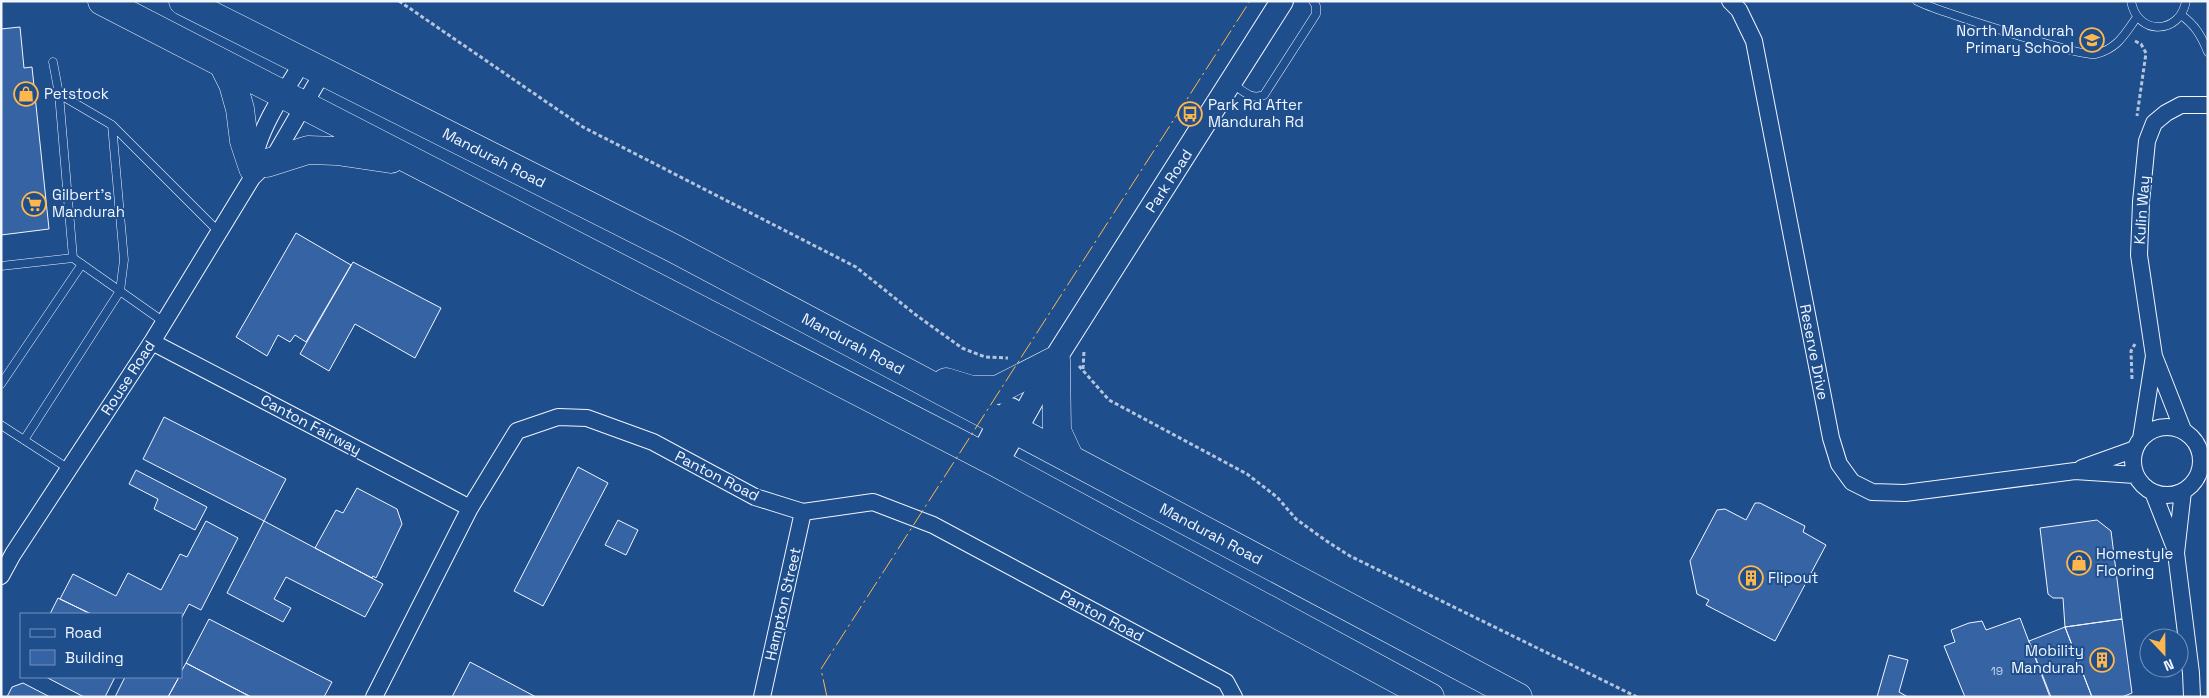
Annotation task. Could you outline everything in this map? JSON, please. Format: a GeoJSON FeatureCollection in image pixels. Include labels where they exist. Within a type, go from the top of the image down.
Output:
{"type":"FeatureCollection","features":[{"type":"Feature","properties":{"kind":"highway"},"geometry":{"type":"LineString","coordinates":[[102,1],[989,458],[1430,697]]}},
{"type":"Feature","properties":{"kind":"highway","name":"Mandurah Road"},"geometry":{"type":"LineString","coordinates":[[183,1],[673,248],[1518,697]]}},
{"type":"Feature","properties":{"kind":"highway"},"geometry":{"type":"LineString","coordinates":[[223,64],[233,84],[240,109],[244,141],[257,170],[308,150],[337,151],[413,162]]}},
{"type":"Feature","properties":{"kind":"highway"},"geometry":{"type":"LineString","coordinates":[[890,364],[972,390],[997,390],[1056,360],[1057,431],[1070,459]]}},
{"type":"Feature","properties":{"kind":"street","name":"Park Road"},"geometry":{"type":"LineString","coordinates":[[989,458],[1007,426],[1056,360],[1282,1]]}},
{"type":"Feature","properties":{"kind":"street","name":"Reserve Drive"},"geometry":{"type":"LineString","coordinates":[[1730,1],[1739,10],[1754,41],[1831,438],[1839,464],[1852,482],[1872,492],[1905,493],[2076,471],[2136,475]]}},
{"type":"Feature","properties":{"kind":"street","name":"Rouse Road"},"geometry":{"type":"LineString","coordinates":[[257,170],[255,150],[293,100],[313,67]]}},
{"type":"Feature","properties":{"kind":"street","name":"Rouse Road"},"geometry":{"type":"LineString","coordinates":[[1,576],[7,552],[69,469],[152,342],[257,170],[275,155],[293,100],[313,67]]}},
{"type":"Feature","properties":{"kind":"street","name":"Kulin Way"},"geometry":{"type":"LineString","coordinates":[[2183,430],[2154,356],[2139,255],[2147,142],[2154,123],[2166,113],[2181,105],[2208,105]]}},
{"type":"Feature","properties":{"kind":"street","name":"Canton Fairway"},"geometry":{"type":"LineString","coordinates":[[152,342],[470,508]]}},
{"type":"Feature","properties":{"kind":"street","name":"Kulin Way"},"geometry":{"type":"LineString","coordinates":[[2138,444],[2154,356]]}},
{"type":"Feature","properties":{"kind":"street","name":"Panton Road"},"geometry":{"type":"LineString","coordinates":[[374,697],[470,508],[517,431],[558,417],[587,418],[652,442],[755,497],[803,512],[873,502],[933,525],[1226,682],[1234,697]]}},
{"type":"Feature","properties":{"kind":"street"},"geometry":{"type":"LineString","coordinates":[[2160,427],[2172,427],[2183,430],[2202,444],[2201,466],[2203,475],[2183,491],[2163,495],[2153,492],[2146,488],[2136,475],[2133,466],[2138,444],[2149,431],[2160,427]]}},
{"type":"Feature","properties":{"kind":"street","name":"Reserve Drive"},"geometry":{"type":"LineString","coordinates":[[2076,471],[2138,444]]}},
{"type":"Feature","properties":{"kind":"street"},"geometry":{"type":"LineString","coordinates":[[2176,553],[2183,491]]}},
{"type":"Feature","properties":{"kind":"street"},"geometry":{"type":"LineString","coordinates":[[2153,492],[2176,553],[2192,679],[2192,697]]}},
{"type":"Feature","properties":{"kind":"street","name":"Hampton Street"},"geometry":{"type":"LineString","coordinates":[[762,697],[803,512]]}},
{"type":"Feature","properties":{"kind":"street"},"geometry":{"type":"LineString","coordinates":[[2192,679],[2206,697]]}},
{"type":"Feature","properties":{"kind":"lane"},"geometry":{"type":"LineString","coordinates":[[1231,83],[1251,96],[1259,97],[1264,94],[1316,14],[1316,6],[1313,1]]}},
{"type":"Feature","properties":{"kind":"lane"},"geometry":{"type":"LineString","coordinates":[[1917,1],[2054,46],[2093,55],[2116,46],[2137,17]]}},
{"type":"Feature","properties":{"kind":"lane"},"geometry":{"type":"LineString","coordinates":[[2131,1],[2132,9],[2137,17],[2144,24],[2153,27],[2163,27],[2172,24],[2181,15],[2186,1]]}},
{"type":"Feature","properties":{"kind":"lane"},"geometry":{"type":"LineString","coordinates":[[2181,15],[2192,23],[2200,33],[2208,52]]}},
{"type":"Feature","properties":{"kind":"lane"},"geometry":{"type":"LineString","coordinates":[[53,62],[59,94],[73,258]]}},
{"type":"Feature","properties":{"kind":"lane"},"geometry":{"type":"LineString","coordinates":[[59,94],[112,125],[219,232]]}},
{"type":"Feature","properties":{"kind":"lane"},"geometry":{"type":"LineString","coordinates":[[24,440],[120,291],[124,260],[112,125]]}},
{"type":"Feature","properties":{"kind":"lane"},"geometry":{"type":"LineString","coordinates":[[1,266],[73,258],[164,322]]}},
{"type":"Feature","properties":{"kind":"lane"},"geometry":{"type":"LineString","coordinates":[[1,384],[82,264]]}},
{"type":"Feature","properties":{"kind":"lane"},"geometry":{"type":"LineString","coordinates":[[1,425],[69,469]]}},
{"type":"Feature","properties":{"kind":"building"},"geometry":{"type":"Polygon","coordinates":[[[20,27],[24,68],[32,67],[49,229],[1,235],[1,29],[20,27]]]}},
{"type":"Feature","properties":{"kind":"building"},"geometry":{"type":"Polygon","coordinates":[[[296,233],[351,265],[306,342],[295,335],[290,342],[278,335],[267,356],[236,337],[296,233]]]}},
{"type":"Feature","properties":{"kind":"building"},"geometry":{"type":"Polygon","coordinates":[[[353,262],[441,308],[415,358],[355,324],[329,371],[300,354],[353,262]]]}},
{"type":"Feature","properties":{"kind":"building"},"geometry":{"type":"Polygon","coordinates":[[[164,417],[286,479],[264,521],[143,459],[164,417]]]}},
{"type":"Feature","properties":{"kind":"building"},"geometry":{"type":"Polygon","coordinates":[[[578,467],[608,483],[543,606],[514,591],[578,467]]]}},
{"type":"Feature","properties":{"kind":"building"},"geometry":{"type":"Polygon","coordinates":[[[136,470],[207,507],[195,530],[154,509],[158,499],[129,484],[136,470]]]}},
{"type":"Feature","properties":{"kind":"building"},"geometry":{"type":"Polygon","coordinates":[[[357,488],[397,509],[402,524],[376,578],[373,576],[372,578],[315,548],[336,510],[343,513],[357,488]]]}},
{"type":"Feature","properties":{"kind":"building","name":"Flipout"},"geometry":{"type":"Polygon","coordinates":[[[1755,503],[1760,503],[1805,526],[1803,532],[1826,545],[1775,641],[1706,605],[1709,600],[1697,594],[1690,561],[1717,510],[1725,509],[1746,520],[1755,503]]]}},
{"type":"Feature","properties":{"kind":"building"},"geometry":{"type":"Polygon","coordinates":[[[618,520],[638,530],[626,555],[605,545],[618,520]]]}},
{"type":"Feature","properties":{"kind":"building","name":"Homestyle Flooring"},"geometry":{"type":"Polygon","coordinates":[[[2097,520],[2111,531],[2122,619],[2065,627],[2063,598],[2053,598],[2048,594],[2040,528],[2097,520]]]}},
{"type":"Feature","properties":{"kind":"building"},"geometry":{"type":"Polygon","coordinates":[[[206,521],[238,538],[201,610],[189,604],[182,617],[182,613],[89,613],[60,599],[73,574],[116,596],[128,573],[161,590],[180,554],[187,557],[206,521]]]}},
{"type":"Feature","properties":{"kind":"building"},"geometry":{"type":"Polygon","coordinates":[[[264,521],[383,584],[365,617],[286,577],[274,599],[291,608],[283,622],[227,593],[264,521]]]}},
{"type":"Feature","properties":{"kind":"building"},"geometry":{"type":"Polygon","coordinates":[[[58,598],[89,613],[50,613],[58,598]]]}},
{"type":"Feature","properties":{"kind":"building"},"geometry":{"type":"Polygon","coordinates":[[[2020,618],[2050,697],[1965,697],[1944,646],[1955,642],[1951,630],[1969,623],[1982,621],[1986,630],[2020,618]]]}},
{"type":"Feature","properties":{"kind":"building"},"geometry":{"type":"Polygon","coordinates":[[[209,619],[332,682],[324,697],[251,697],[186,663],[209,619]]]}},
{"type":"Feature","properties":{"kind":"building","name":"Mobility Mandurah"},"geometry":{"type":"Polygon","coordinates":[[[2122,619],[2132,693],[2122,697],[2092,697],[2065,627],[2122,619]]]}},
{"type":"Feature","properties":{"kind":"building"},"geometry":{"type":"Polygon","coordinates":[[[2065,627],[2092,697],[2051,697],[2029,641],[2065,627]]]}},
{"type":"Feature","properties":{"kind":"building"},"geometry":{"type":"Polygon","coordinates":[[[1889,655],[1908,660],[1899,692],[1908,697],[1877,697],[1889,655]]]}},
{"type":"Feature","properties":{"kind":"building"},"geometry":{"type":"Polygon","coordinates":[[[470,662],[536,697],[452,697],[470,662]]]}},
{"type":"Feature","properties":{"kind":"building"},"geometry":{"type":"Polygon","coordinates":[[[186,663],[251,697],[168,697],[178,678],[182,678],[182,670],[186,663]]]}},
{"type":"Feature","properties":{"kind":"building"},"geometry":{"type":"Polygon","coordinates":[[[48,678],[114,678],[105,697],[84,697],[48,678]]]}},
{"type":"Feature","properties":{"kind":"building"},"geometry":{"type":"Polygon","coordinates":[[[124,678],[178,678],[168,697],[115,697],[124,678]]]}},
{"type":"Feature","properties":{"kind":"building"},"geometry":{"type":"Polygon","coordinates":[[[23,683],[50,697],[7,697],[12,687],[23,683]]]}},
{"type":"Feature","properties":{"kind":"power"},"geometry":{"type":"LineString","coordinates":[[827,697],[821,669],[1250,1]]}},
{"type":"Feature","properties":{"kind":"place","name":"North Mandurah Primary School"},"geometry":{"type":"Point","coordinates":[2092,40]}},
{"type":"Feature","properties":{"kind":"place","name":"Petstock"},"geometry":{"type":"Point","coordinates":[26,94]}},
{"type":"Feature","properties":{"kind":"place","name":"Park Rd After Mandurah Rd"},"geometry":{"type":"Point","coordinates":[1190,114]}},
{"type":"Feature","properties":{"kind":"place","name":"Gilbert's Mandurah"},"geometry":{"type":"Point","coordinates":[34,204]}},
{"type":"Feature","properties":{"kind":"place","name":"Homestyle Flooring"},"geometry":{"type":"Point","coordinates":[2079,563]}},
{"type":"Feature","properties":{"kind":"place","name":"Flipout"},"geometry":{"type":"Point","coordinates":[1751,578]}},
{"type":"Feature","properties":{"kind":"place","name":"Mobility Mandurah"},"geometry":{"type":"Point","coordinates":[2102,660]}}]}
